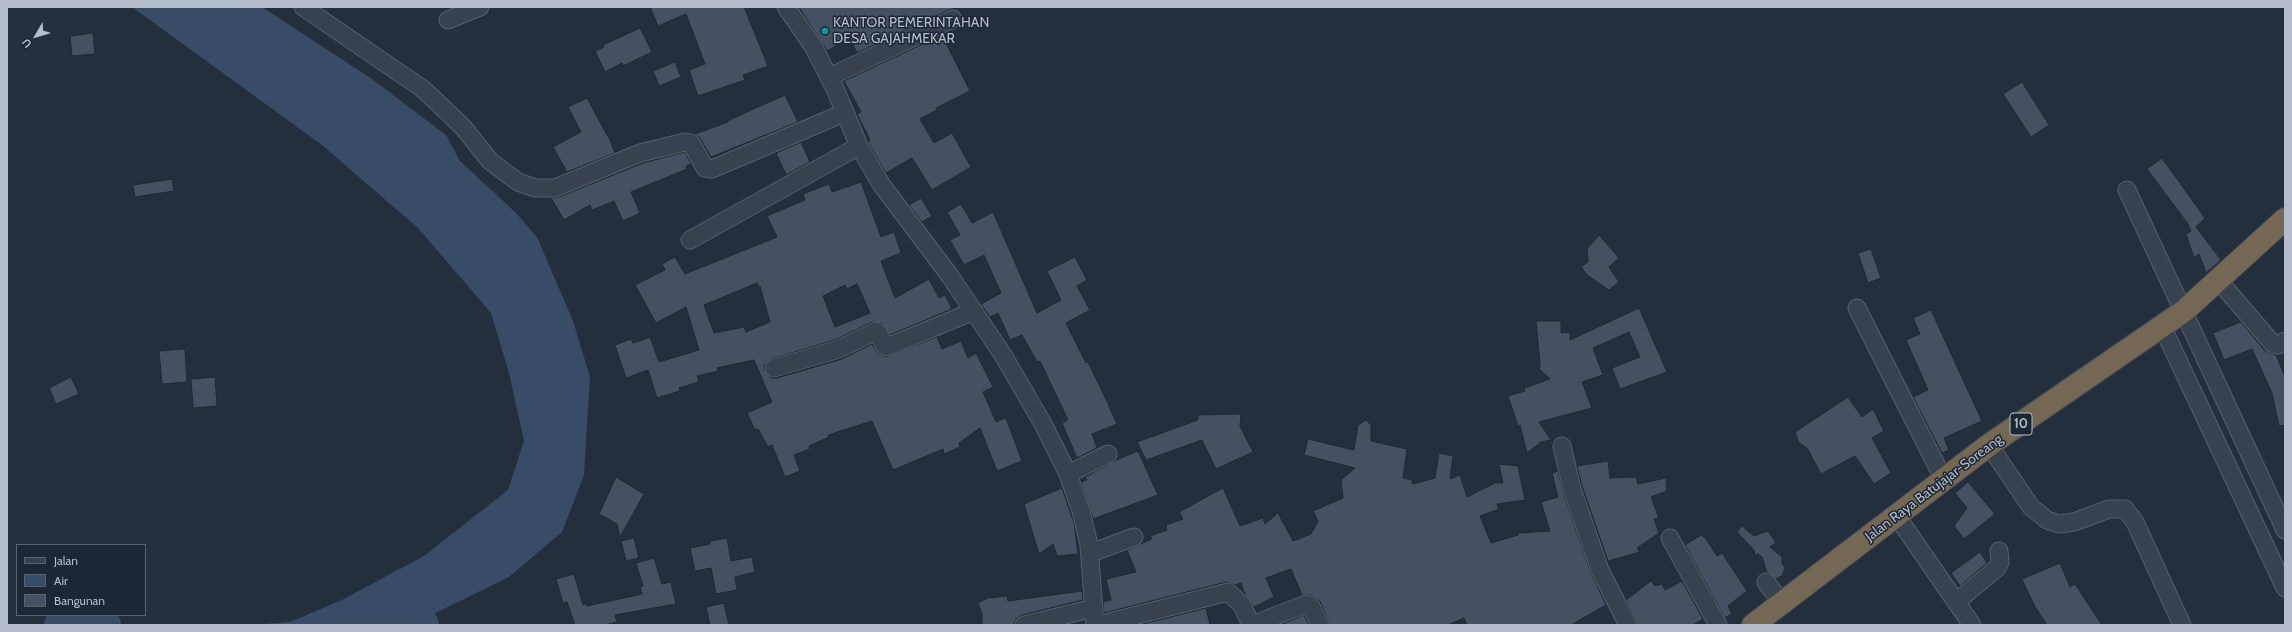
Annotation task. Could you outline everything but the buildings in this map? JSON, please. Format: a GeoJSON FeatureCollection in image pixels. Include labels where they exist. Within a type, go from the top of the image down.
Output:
{"type":"FeatureCollection","features":[{"type":"Feature","properties":{"kind":"highway","name":"Jalan Raya Batujajar-Soreang"},"geometry":{"type":"LineString","coordinates":[[1752,625],[1989,445],[2052,404],[2184,311],[2219,281],[2285,219]]}},
{"type":"Feature","properties":{"kind":"street"},"geometry":{"type":"LineString","coordinates":[[303,7],[423,89],[463,126],[490,161],[518,182],[535,188],[555,188],[640,153],[685,142],[691,143],[705,168],[712,169],[844,113]]}},
{"type":"Feature","properties":{"kind":"street"},"geometry":{"type":"LineString","coordinates":[[448,20],[480,7]]}},
{"type":"Feature","properties":{"kind":"street"},"geometry":{"type":"LineString","coordinates":[[786,7],[813,46],[829,77],[859,146],[880,184],[974,311],[1024,390],[1068,474],[1081,511],[1091,554],[1096,625],[1228,592],[1242,605],[1251,625],[1306,604],[1311,606],[1320,625]]}},
{"type":"Feature","properties":{"kind":"street"},"geometry":{"type":"LineString","coordinates":[[829,77],[953,19]]}},
{"type":"Feature","properties":{"kind":"street"},"geometry":{"type":"LineString","coordinates":[[690,240],[859,146]]}},
{"type":"Feature","properties":{"kind":"street"},"geometry":{"type":"LineString","coordinates":[[2127,190],[2285,530]]}},
{"type":"Feature","properties":{"kind":"street"},"geometry":{"type":"LineString","coordinates":[[2219,281],[2273,344],[2278,345],[2285,341]]}},
{"type":"Feature","properties":{"kind":"street"},"geometry":{"type":"LineString","coordinates":[[1857,308],[1944,480]]}},
{"type":"Feature","properties":{"kind":"street"},"geometry":{"type":"LineString","coordinates":[[774,368],[839,349],[876,331],[878,332],[884,345],[887,347],[974,311]]}},
{"type":"Feature","properties":{"kind":"street"},"geometry":{"type":"LineString","coordinates":[[2162,326],[2285,588]]}},
{"type":"Feature","properties":{"kind":"street"},"geometry":{"type":"LineString","coordinates":[[1989,445],[2031,507],[2046,520],[2059,524],[2074,522],[2109,509],[2125,509],[2135,522],[2182,625]]}},
{"type":"Feature","properties":{"kind":"street"},"geometry":{"type":"LineString","coordinates":[[1562,446],[1572,489],[1600,570],[1628,625]]}},
{"type":"Feature","properties":{"kind":"street"},"geometry":{"type":"LineString","coordinates":[[1068,474],[1108,454]]}},
{"type":"Feature","properties":{"kind":"street"},"geometry":{"type":"LineString","coordinates":[[1896,515],[1972,625]]}},
{"type":"Feature","properties":{"kind":"street"},"geometry":{"type":"LineString","coordinates":[[1091,554],[1134,537]]}},
{"type":"Feature","properties":{"kind":"street"},"geometry":{"type":"LineString","coordinates":[[1670,538],[1718,625]]}},
{"type":"Feature","properties":{"kind":"street"},"geometry":{"type":"LineString","coordinates":[[1956,602],[1998,568],[2000,562],[1999,551]]}},
{"type":"Feature","properties":{"kind":"street"},"geometry":{"type":"LineString","coordinates":[[1766,582],[1781,602]]}},
{"type":"Feature","properties":{"kind":"street"},"geometry":{"type":"LineString","coordinates":[[1024,625],[1094,608]]}},
{"type":"Feature","properties":{"kind":"water"},"geometry":{"type":"Polygon","coordinates":[[[132,7],[262,7],[372,79],[446,135],[460,161],[515,212],[537,237],[573,321],[590,377],[584,475],[562,532],[509,577],[411,625],[252,625],[290,622],[342,600],[424,556],[508,490],[524,441],[509,373],[491,313],[418,228],[322,145],[132,7]]]}},
{"type":"Feature","properties":{"kind":"waterway"},"geometry":{"type":"LineString","coordinates":[[402,584],[424,625]]}},
{"type":"Feature","properties":{"kind":"waterway"},"geometry":{"type":"LineString","coordinates":[[59,625],[86,623],[106,625]]}},
{"type":"Feature","properties":{"kind":"place","name":"KANTOR PEMERINTAHAN DESA GAJAHMEKAR"},"geometry":{"type":"Point","coordinates":[825,31]}}]}
